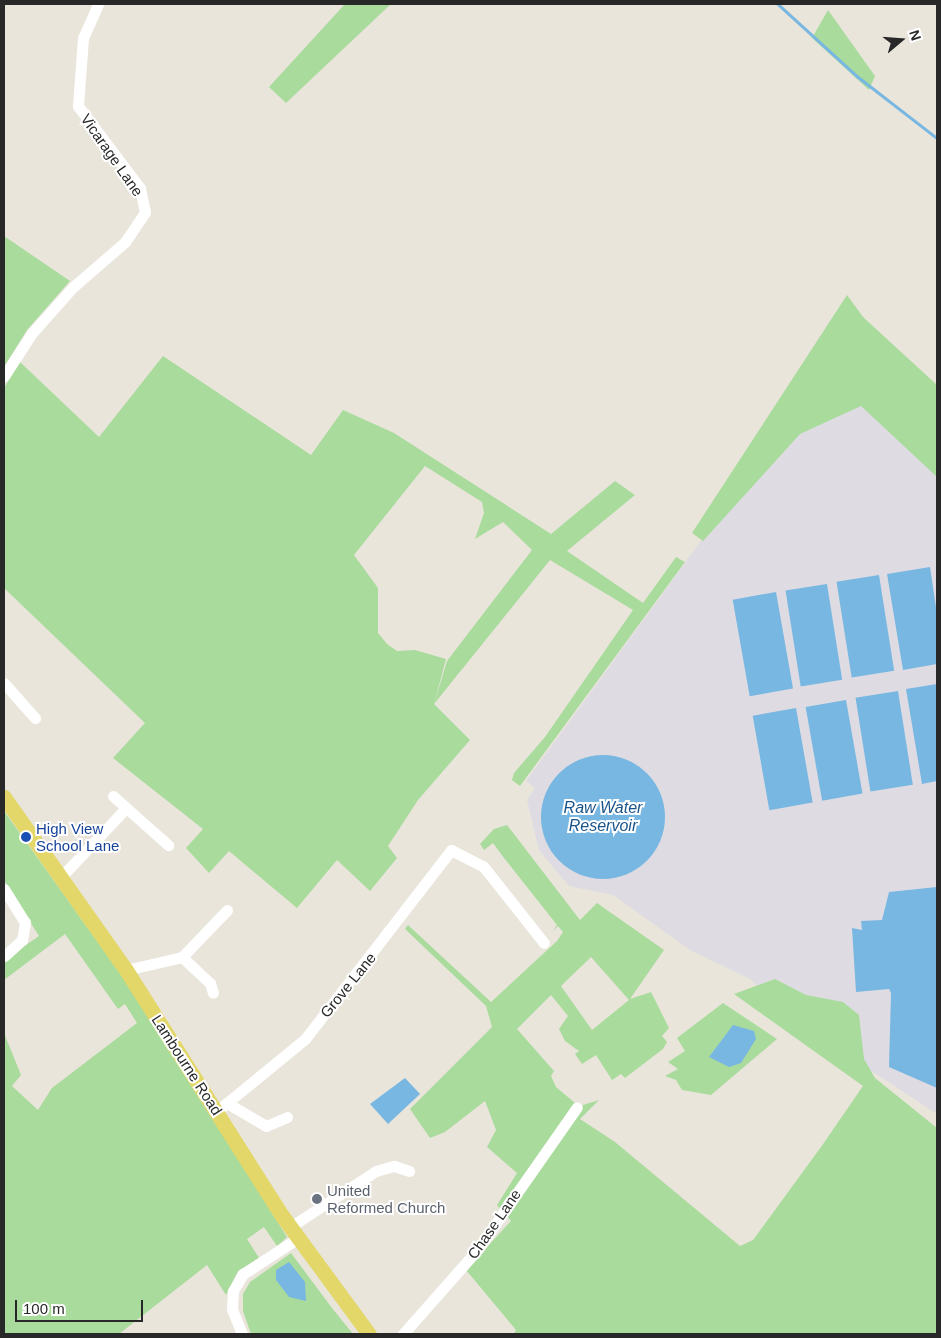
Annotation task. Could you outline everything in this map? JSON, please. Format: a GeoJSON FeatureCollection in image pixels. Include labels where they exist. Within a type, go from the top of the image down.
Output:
{"type":"FeatureCollection","features":[{"type":"Feature","properties":{"kind":"main road","name":"Lambourne Road"},"geometry":{"type":"LineString","coordinates":[[4,797],[62,876],[222,1107],[294,1232],[369,1334]]}},
{"type":"Feature","properties":{"kind":"street","name":"Vicarage Lane"},"geometry":{"type":"LineString","coordinates":[[4,376],[32,333],[73,287],[125,242],[145,212],[140,188],[78,106],[83,38],[98,4]]}},
{"type":"Feature","properties":{"kind":"street"},"geometry":{"type":"LineString","coordinates":[[4,683],[35,718]]}},
{"type":"Feature","properties":{"kind":"street"},"geometry":{"type":"LineString","coordinates":[[113,796],[168,845]]}},
{"type":"Feature","properties":{"kind":"street"},"geometry":{"type":"LineString","coordinates":[[62,876],[126,808]]}},
{"type":"Feature","properties":{"kind":"street","name":"Grove Lane"},"geometry":{"type":"LineString","coordinates":[[222,1107],[306,1039],[402,919],[451,850],[483,866],[544,943]]}},
{"type":"Feature","properties":{"kind":"street"},"geometry":{"type":"LineString","coordinates":[[4,889],[25,922],[22,940],[4,956]]}},
{"type":"Feature","properties":{"kind":"street"},"geometry":{"type":"LineString","coordinates":[[126,970],[182,958],[227,910]]}},
{"type":"Feature","properties":{"kind":"street"},"geometry":{"type":"LineString","coordinates":[[182,958],[210,983],[213,993]]}},
{"type":"Feature","properties":{"kind":"street"},"geometry":{"type":"LineString","coordinates":[[222,1107],[266,1126],[287,1117]]}},
{"type":"Feature","properties":{"kind":"street","name":"Chase Lane"},"geometry":{"type":"LineString","coordinates":[[403,1334],[477,1250],[576,1107]]}},
{"type":"Feature","properties":{"kind":"street"},"geometry":{"type":"LineString","coordinates":[[242,1334],[232,1309],[233,1291],[243,1274],[294,1232],[376,1171],[394,1166],[409,1170]]}},
{"type":"Feature","properties":{"kind":"shaded area"},"geometry":{"type":"Polygon","coordinates":[[[816,383],[937,415],[937,1114],[873,1072],[864,1072],[775,1005],[750,979],[690,950],[613,895],[569,886],[539,850],[527,800],[535,788],[526,781],[816,383]]]}},
{"type":"Feature","properties":{"kind":"green space"},"geometry":{"type":"Polygon","coordinates":[[[345,4],[391,4],[286,103],[269,87],[345,4]]]}},
{"type":"Feature","properties":{"kind":"green space"},"geometry":{"type":"Polygon","coordinates":[[[828,10],[875,76],[869,90],[812,38],[828,10]]]}},
{"type":"Feature","properties":{"kind":"green space"},"geometry":{"type":"Polygon","coordinates":[[[4,236],[70,281],[27,330],[4,367],[4,236]]]}},
{"type":"Feature","properties":{"kind":"green space"},"geometry":{"type":"Polygon","coordinates":[[[847,295],[863,317],[937,385],[937,477],[861,406],[800,434],[703,541],[692,533],[847,295]]]}},
{"type":"Feature","properties":{"kind":"green space"},"geometry":{"type":"Polygon","coordinates":[[[163,356],[311,455],[343,410],[394,433],[551,534],[615,481],[635,495],[567,551],[643,603],[676,557],[685,562],[520,786],[512,780],[514,773],[545,737],[633,610],[550,560],[434,704],[470,740],[418,800],[388,846],[397,858],[370,891],[337,860],[297,908],[229,851],[209,873],[186,848],[203,829],[113,758],[145,723],[4,588],[4,388],[20,362],[99,437],[163,356]],[[425,466],[354,555],[378,588],[378,633],[387,644],[397,651],[415,650],[446,659],[434,704],[447,661],[532,550],[503,522],[475,539],[484,513],[482,502],[425,466]]]}},
{"type":"Feature","properties":{"kind":"green space"},"geometry":{"type":"Polygon","coordinates":[[[4,811],[140,1001],[287,1237],[277,1246],[264,1227],[247,1239],[259,1258],[238,1271],[226,1295],[207,1265],[119,1334],[4,1334],[4,1033],[21,1075],[12,1086],[38,1110],[52,1088],[137,1023],[125,1004],[118,1009],[65,934],[4,980],[4,960],[39,936],[4,880],[4,811]]]}},
{"type":"Feature","properties":{"kind":"green space"},"geometry":{"type":"Polygon","coordinates":[[[507,825],[580,920],[597,903],[664,950],[630,999],[651,992],[669,1028],[662,1036],[667,1042],[663,1049],[625,1078],[621,1074],[612,1080],[596,1055],[582,1064],[575,1054],[579,1051],[565,1041],[559,1029],[568,1016],[551,995],[517,1029],[554,1071],[551,1076],[556,1087],[575,1103],[501,1210],[497,1205],[517,1173],[487,1147],[496,1130],[485,1101],[445,1132],[430,1138],[410,1109],[492,1027],[486,1006],[405,929],[408,925],[491,1002],[557,941],[563,932],[558,926],[553,931],[557,925],[493,843],[484,850],[480,844],[494,829],[507,825]],[[591,957],[561,986],[592,1030],[629,1000],[591,957]]]}},
{"type":"Feature","properties":{"kind":"green space"},"geometry":{"type":"Polygon","coordinates":[[[775,979],[806,995],[843,1002],[859,1015],[864,1059],[875,1078],[937,1128],[937,1334],[514,1334],[516,1330],[466,1270],[511,1221],[505,1214],[583,1105],[599,1100],[580,1119],[615,1142],[740,1246],[753,1240],[863,1086],[734,994],[775,979]]]}},
{"type":"Feature","properties":{"kind":"green space"},"geometry":{"type":"Polygon","coordinates":[[[723,1003],[777,1039],[711,1095],[682,1090],[676,1080],[665,1076],[678,1069],[668,1062],[685,1051],[677,1038],[723,1003]]]}},
{"type":"Feature","properties":{"kind":"green space"},"geometry":{"type":"Polygon","coordinates":[[[291,1253],[353,1334],[251,1334],[243,1311],[243,1294],[250,1282],[291,1253]]]}},
{"type":"Feature","properties":{"kind":"water"},"geometry":{"type":"Polygon","coordinates":[[[930,567],[937,614],[937,664],[903,670],[887,574],[930,567]]]}},
{"type":"Feature","properties":{"kind":"water"},"geometry":{"type":"Polygon","coordinates":[[[879,575],[894,671],[852,678],[837,582],[879,575]]]}},
{"type":"Feature","properties":{"kind":"water"},"geometry":{"type":"Polygon","coordinates":[[[827,584],[842,680],[801,686],[786,591],[827,584]]]}},
{"type":"Feature","properties":{"kind":"water"},"geometry":{"type":"Polygon","coordinates":[[[776,592],[793,689],[750,696],[733,600],[776,592]]]}},
{"type":"Feature","properties":{"kind":"water"},"geometry":{"type":"Polygon","coordinates":[[[937,684],[937,781],[922,784],[906,689],[937,684]]]}},
{"type":"Feature","properties":{"kind":"water"},"geometry":{"type":"Polygon","coordinates":[[[898,691],[913,785],[870,792],[856,698],[898,691]]]}},
{"type":"Feature","properties":{"kind":"water"},"geometry":{"type":"Polygon","coordinates":[[[846,700],[862,794],[822,801],[806,707],[846,700]]]}},
{"type":"Feature","properties":{"kind":"water"},"geometry":{"type":"Polygon","coordinates":[[[796,708],[813,803],[769,810],[753,716],[796,708]]]}},
{"type":"Feature","properties":{"kind":"water","name":"Raw Water Reservoir"},"geometry":{"type":"Polygon","coordinates":[[[603,755],[627,760],[647,773],[660,793],[665,817],[660,841],[647,861],[627,874],[603,879],[579,874],[559,861],[546,841],[541,817],[546,793],[559,773],[579,760],[603,755]]]}},
{"type":"Feature","properties":{"kind":"water"},"geometry":{"type":"Polygon","coordinates":[[[937,887],[937,1088],[889,1067],[891,993],[889,989],[856,992],[852,928],[862,930],[861,921],[882,920],[889,892],[937,887]]]}},
{"type":"Feature","properties":{"kind":"water"},"geometry":{"type":"Polygon","coordinates":[[[733,1025],[754,1031],[756,1039],[741,1063],[729,1067],[709,1057],[733,1025]]]}},
{"type":"Feature","properties":{"kind":"water"},"geometry":{"type":"Polygon","coordinates":[[[405,1078],[420,1094],[388,1124],[370,1104],[405,1078]]]}},
{"type":"Feature","properties":{"kind":"water"},"geometry":{"type":"Polygon","coordinates":[[[289,1262],[305,1282],[306,1301],[289,1297],[276,1280],[276,1270],[289,1262]]]}},
{"type":"Feature","properties":{"kind":"waterway"},"geometry":{"type":"LineString","coordinates":[[778,4],[857,76],[937,138]]}},
{"type":"Feature","properties":{"kind":"place","name":"High View School Lane"},"geometry":{"type":"Point","coordinates":[26,837]}},
{"type":"Feature","properties":{"kind":"place","name":"United Reformed Church"},"geometry":{"type":"Point","coordinates":[317,1199]}}]}
